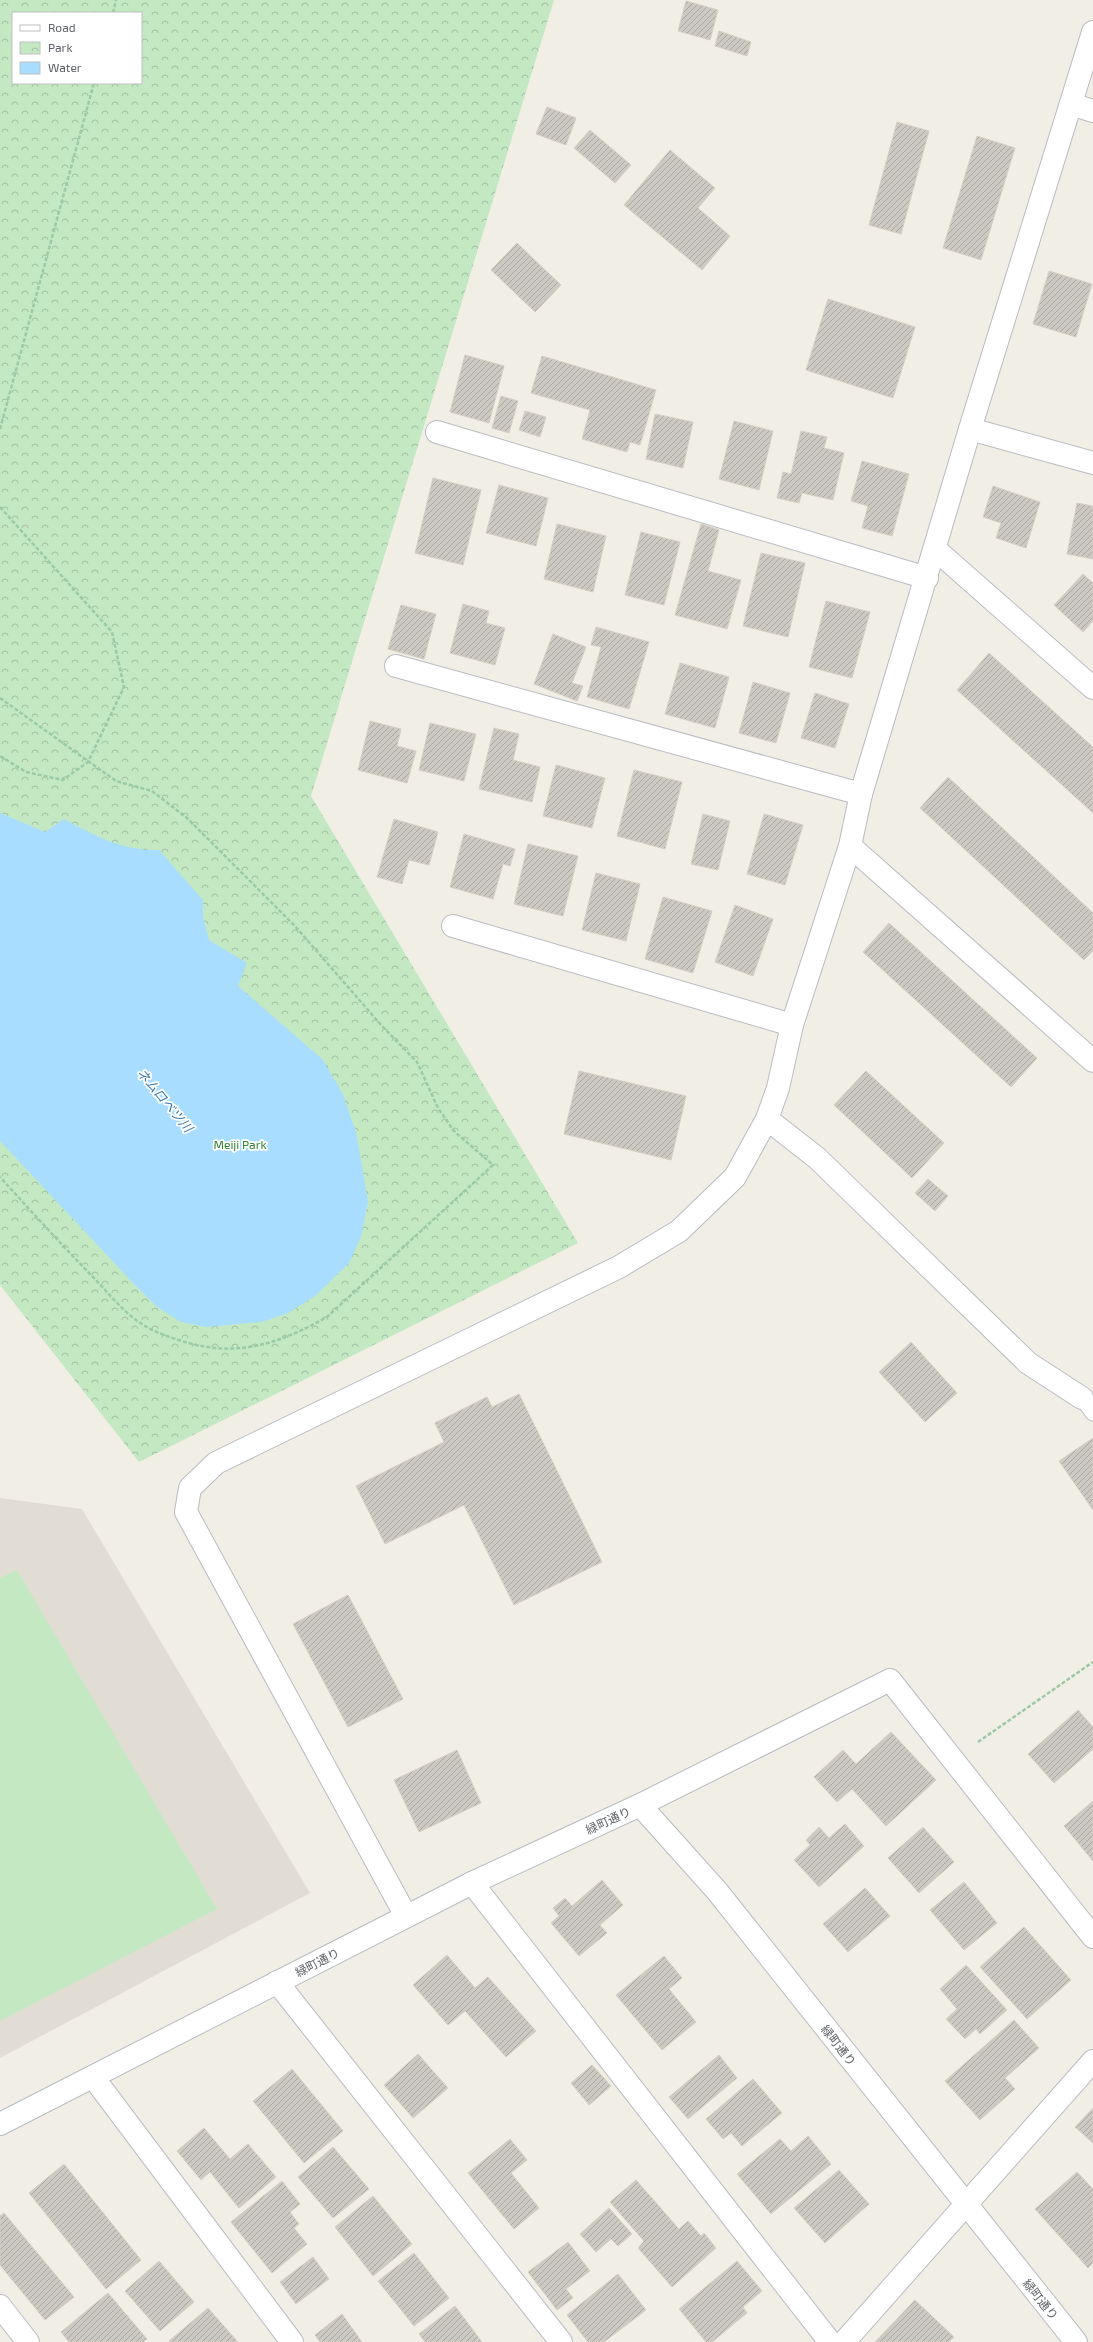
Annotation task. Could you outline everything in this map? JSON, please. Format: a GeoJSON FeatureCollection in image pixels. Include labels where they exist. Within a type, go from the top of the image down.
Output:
{"type":"FeatureCollection","features":[{"type":"Feature","properties":{"kind":"street"},"geometry":{"type":"LineString","coordinates":[[406,1916],[186,1512],[190,1488],[216,1463],[619,1267],[680,1231],[735,1177],[767,1119],[778,1088],[792,1024],[850,846],[861,794],[927,578],[970,428],[1093,32]]}},
{"type":"Feature","properties":{"kind":"street"},"geometry":{"type":"LineString","coordinates":[[1071,104],[1093,111]]}},
{"type":"Feature","properties":{"kind":"street"},"geometry":{"type":"LineString","coordinates":[[970,428],[1093,463]]}},
{"type":"Feature","properties":{"kind":"street"},"geometry":{"type":"LineString","coordinates":[[437,432],[927,578]]}},
{"type":"Feature","properties":{"kind":"street"},"geometry":{"type":"LineString","coordinates":[[935,549],[1093,688]]}},
{"type":"Feature","properties":{"kind":"street"},"geometry":{"type":"LineString","coordinates":[[396,666],[861,794]]}},
{"type":"Feature","properties":{"kind":"street"},"geometry":{"type":"LineString","coordinates":[[850,846],[1093,1061]]}},
{"type":"Feature","properties":{"kind":"street"},"geometry":{"type":"LineString","coordinates":[[453,926],[792,1024]]}},
{"type":"Feature","properties":{"kind":"street"},"geometry":{"type":"LineString","coordinates":[[767,1119],[818,1158],[1028,1363],[1088,1405]]}},
{"type":"Feature","properties":{"kind":"street"},"geometry":{"type":"LineString","coordinates":[[640,1805],[890,1680],[1093,1937]]}},
{"type":"Feature","properties":{"kind":"street","name":"緑町通り"},"geometry":{"type":"LineString","coordinates":[[0,2124],[472,1883],[640,1805],[717,1891],[1076,2342]]}},
{"type":"Feature","properties":{"kind":"street"},"geometry":{"type":"LineString","coordinates":[[472,1883],[830,2342]]}},
{"type":"Feature","properties":{"kind":"street"},"geometry":{"type":"LineString","coordinates":[[277,1982],[561,2342]]}},
{"type":"Feature","properties":{"kind":"street"},"geometry":{"type":"LineString","coordinates":[[844,2342],[1093,2061]]}},
{"type":"Feature","properties":{"kind":"street"},"geometry":{"type":"LineString","coordinates":[[93,2077],[292,2342]]}},
{"type":"Feature","properties":{"kind":"street"},"geometry":{"type":"LineString","coordinates":[[0,2306],[28,2342]]}},
{"type":"Feature","properties":{"kind":"path"},"geometry":{"type":"LineString","coordinates":[[113,12],[116,0]]}},
{"type":"Feature","properties":{"kind":"path"},"geometry":{"type":"LineString","coordinates":[[0,429],[94,84]]}},
{"type":"Feature","properties":{"kind":"path"},"geometry":{"type":"LineString","coordinates":[[0,507],[112,632],[124,687],[88,762],[63,780],[26,772],[0,756]]}},
{"type":"Feature","properties":{"kind":"path"},"geometry":{"type":"LineString","coordinates":[[0,698],[116,781],[152,790],[187,818],[294,925],[382,1026],[417,1062],[438,1108],[454,1131],[493,1165],[327,1317],[298,1333],[268,1344],[235,1350],[202,1347],[163,1336],[138,1321],[73,1257],[0,1177]]}},
{"type":"Feature","properties":{"kind":"path"},"geometry":{"type":"LineString","coordinates":[[978,1742],[1093,1662]]}},
{"type":"Feature","properties":{"kind":"shaded area"},"geometry":{"type":"Polygon","coordinates":[[[0,1498],[82,1509],[310,1893],[0,2058],[0,1498]]]}},
{"type":"Feature","properties":{"kind":"green space","name":"Meiji Park"},"geometry":{"type":"Polygon","coordinates":[[[0,0],[554,0],[311,796],[578,1243],[139,1462],[0,1285],[0,0]]]}},
{"type":"Feature","properties":{"kind":"green space"},"geometry":{"type":"Polygon","coordinates":[[[17,1570],[217,1909],[0,2021],[0,1578],[17,1570]]]}},
{"type":"Feature","properties":{"kind":"water","name":"ネムロベツ川"},"geometry":{"type":"Polygon","coordinates":[[[0,813],[45,832],[64,819],[98,837],[121,845],[146,850],[159,850],[203,900],[203,917],[209,940],[247,963],[238,986],[322,1059],[342,1092],[356,1132],[368,1202],[361,1237],[349,1263],[315,1296],[288,1313],[262,1322],[206,1327],[181,1322],[156,1306],[134,1284],[0,1141],[0,813]]]}},
{"type":"Feature","properties":{"kind":"building"},"geometry":{"type":"Polygon","coordinates":[[[686,1],[718,10],[710,40],[678,31],[686,1]]]}},
{"type":"Feature","properties":{"kind":"building"},"geometry":{"type":"Polygon","coordinates":[[[719,31],[751,42],[747,56],[715,46],[719,31]]]}},
{"type":"Feature","properties":{"kind":"building"},"geometry":{"type":"Polygon","coordinates":[[[547,107],[576,118],[566,145],[536,134],[547,107]]]}},
{"type":"Feature","properties":{"kind":"building"},"geometry":{"type":"Polygon","coordinates":[[[897,122],[929,131],[901,234],[869,225],[897,122]]]}},
{"type":"Feature","properties":{"kind":"building"},"geometry":{"type":"Polygon","coordinates":[[[590,130],[631,165],[615,183],[574,148],[590,130]]]}},
{"type":"Feature","properties":{"kind":"building"},"geometry":{"type":"Polygon","coordinates":[[[977,136],[1015,148],[981,260],[943,248],[977,136]]]}},
{"type":"Feature","properties":{"kind":"building"},"geometry":{"type":"Polygon","coordinates":[[[670,150],[715,188],[698,208],[730,236],[702,270],[624,205],[670,150]]]}},
{"type":"Feature","properties":{"kind":"building"},"geometry":{"type":"Polygon","coordinates":[[[517,243],[561,285],[535,312],[491,270],[517,243]]]}},
{"type":"Feature","properties":{"kind":"building"},"geometry":{"type":"Polygon","coordinates":[[[1049,271],[1092,284],[1076,337],[1033,324],[1049,271]]]}},
{"type":"Feature","properties":{"kind":"building"},"geometry":{"type":"Polygon","coordinates":[[[828,299],[915,327],[893,398],[806,370],[828,299]]]}},
{"type":"Feature","properties":{"kind":"building"},"geometry":{"type":"Polygon","coordinates":[[[465,355],[504,366],[489,423],[450,412],[465,355]]]}},
{"type":"Feature","properties":{"kind":"building"},"geometry":{"type":"Polygon","coordinates":[[[542,356],[656,390],[640,445],[630,442],[627,452],[582,439],[590,410],[531,393],[542,356]]]}},
{"type":"Feature","properties":{"kind":"building"},"geometry":{"type":"Polygon","coordinates":[[[501,396],[518,401],[509,433],[492,428],[501,396]]]}},
{"type":"Feature","properties":{"kind":"building"},"geometry":{"type":"Polygon","coordinates":[[[525,411],[546,417],[540,437],[519,430],[525,411]]]}},
{"type":"Feature","properties":{"kind":"building"},"geometry":{"type":"Polygon","coordinates":[[[655,414],[693,422],[683,468],[646,459],[655,414]]]}},
{"type":"Feature","properties":{"kind":"building"},"geometry":{"type":"Polygon","coordinates":[[[734,421],[773,431],[759,490],[719,479],[734,421]]]}},
{"type":"Feature","properties":{"kind":"building"},"geometry":{"type":"Polygon","coordinates":[[[801,431],[827,437],[824,448],[844,453],[833,500],[802,493],[799,503],[777,498],[783,472],[791,474],[801,431]]]}},
{"type":"Feature","properties":{"kind":"building"},"geometry":{"type":"Polygon","coordinates":[[[862,461],[909,474],[892,536],[862,528],[868,506],[851,501],[862,461]]]}},
{"type":"Feature","properties":{"kind":"building"},"geometry":{"type":"Polygon","coordinates":[[[433,478],[481,490],[463,565],[415,553],[433,478]]]}},
{"type":"Feature","properties":{"kind":"building"},"geometry":{"type":"Polygon","coordinates":[[[499,485],[548,498],[536,546],[486,533],[499,485]]]}},
{"type":"Feature","properties":{"kind":"building"},"geometry":{"type":"Polygon","coordinates":[[[993,486],[1040,502],[1026,548],[996,538],[1001,523],[983,517],[993,486]]]}},
{"type":"Feature","properties":{"kind":"building"},"geometry":{"type":"Polygon","coordinates":[[[1077,503],[1093,506],[1093,559],[1067,554],[1077,503]]]}},
{"type":"Feature","properties":{"kind":"building"},"geometry":{"type":"Polygon","coordinates":[[[557,524],[606,536],[593,592],[544,579],[557,524]]]}},
{"type":"Feature","properties":{"kind":"building"},"geometry":{"type":"Polygon","coordinates":[[[701,524],[719,530],[708,571],[741,580],[727,629],[675,615],[701,524]]]}},
{"type":"Feature","properties":{"kind":"building"},"geometry":{"type":"Polygon","coordinates":[[[641,532],[680,542],[664,605],[625,595],[641,532]]]}},
{"type":"Feature","properties":{"kind":"building"},"geometry":{"type":"Polygon","coordinates":[[[761,553],[805,563],[788,637],[743,626],[761,553]]]}},
{"type":"Feature","properties":{"kind":"building"},"geometry":{"type":"Polygon","coordinates":[[[1083,574],[1093,583],[1093,621],[1083,632],[1054,605],[1083,574]]]}},
{"type":"Feature","properties":{"kind":"building"},"geometry":{"type":"Polygon","coordinates":[[[826,601],[870,612],[852,678],[809,667],[826,601]]]}},
{"type":"Feature","properties":{"kind":"building"},"geometry":{"type":"Polygon","coordinates":[[[463,604],[489,611],[486,623],[505,628],[495,665],[450,653],[463,604]]]}},
{"type":"Feature","properties":{"kind":"building"},"geometry":{"type":"Polygon","coordinates":[[[401,605],[436,614],[424,659],[388,649],[401,605]]]}},
{"type":"Feature","properties":{"kind":"building"},"geometry":{"type":"Polygon","coordinates":[[[596,627],[649,642],[629,709],[587,697],[601,647],[591,645],[596,627]]]}},
{"type":"Feature","properties":{"kind":"building"},"geometry":{"type":"Polygon","coordinates":[[[553,634],[586,647],[572,683],[583,686],[577,701],[534,684],[553,634]]]}},
{"type":"Feature","properties":{"kind":"building"},"geometry":{"type":"Polygon","coordinates":[[[989,653],[1093,747],[1093,813],[957,690],[989,653]]]}},
{"type":"Feature","properties":{"kind":"building"},"geometry":{"type":"Polygon","coordinates":[[[680,663],[729,677],[715,728],[665,714],[680,663]]]}},
{"type":"Feature","properties":{"kind":"building"},"geometry":{"type":"Polygon","coordinates":[[[753,682],[790,693],[776,743],[739,733],[753,682]]]}},
{"type":"Feature","properties":{"kind":"building"},"geometry":{"type":"Polygon","coordinates":[[[815,693],[849,704],[835,748],[801,738],[815,693]]]}},
{"type":"Feature","properties":{"kind":"building"},"geometry":{"type":"Polygon","coordinates":[[[370,721],[401,729],[397,746],[416,751],[407,783],[358,770],[370,721]]]}},
{"type":"Feature","properties":{"kind":"building"},"geometry":{"type":"Polygon","coordinates":[[[430,723],[476,734],[464,781],[419,770],[430,723]]]}},
{"type":"Feature","properties":{"kind":"building"},"geometry":{"type":"Polygon","coordinates":[[[494,728],[519,734],[513,760],[540,767],[532,802],[479,789],[494,728]]]}},
{"type":"Feature","properties":{"kind":"building"},"geometry":{"type":"Polygon","coordinates":[[[556,765],[605,778],[592,828],[543,816],[556,765]]]}},
{"type":"Feature","properties":{"kind":"building"},"geometry":{"type":"Polygon","coordinates":[[[634,770],[682,782],[665,849],[617,836],[634,770]]]}},
{"type":"Feature","properties":{"kind":"building"},"geometry":{"type":"Polygon","coordinates":[[[948,777],[1093,913],[1093,951],[1084,960],[920,808],[948,777]]]}},
{"type":"Feature","properties":{"kind":"building"},"geometry":{"type":"Polygon","coordinates":[[[703,814],[730,821],[718,870],[691,864],[703,814]]]}},
{"type":"Feature","properties":{"kind":"building"},"geometry":{"type":"Polygon","coordinates":[[[764,814],[803,825],[785,885],[747,874],[764,814]]]}},
{"type":"Feature","properties":{"kind":"building"},"geometry":{"type":"Polygon","coordinates":[[[394,819],[438,832],[429,865],[409,860],[402,884],[377,877],[394,819]]]}},
{"type":"Feature","properties":{"kind":"building"},"geometry":{"type":"Polygon","coordinates":[[[464,834],[515,849],[510,866],[503,864],[493,899],[450,887],[464,834]]]}},
{"type":"Feature","properties":{"kind":"building"},"geometry":{"type":"Polygon","coordinates":[[[528,844],[578,856],[563,916],[514,904],[528,844]]]}},
{"type":"Feature","properties":{"kind":"building"},"geometry":{"type":"Polygon","coordinates":[[[596,873],[640,884],[626,941],[582,930],[596,873]]]}},
{"type":"Feature","properties":{"kind":"building"},"geometry":{"type":"Polygon","coordinates":[[[663,897],[712,911],[693,973],[645,959],[663,897]]]}},
{"type":"Feature","properties":{"kind":"building"},"geometry":{"type":"Polygon","coordinates":[[[735,905],[773,919],[753,976],[715,962],[735,905]]]}},
{"type":"Feature","properties":{"kind":"building"},"geometry":{"type":"Polygon","coordinates":[[[889,923],[1037,1058],[1011,1087],[863,952],[889,923]]]}},
{"type":"Feature","properties":{"kind":"building"},"geometry":{"type":"Polygon","coordinates":[[[579,1071],[686,1096],[671,1160],[564,1134],[579,1071]]]}},
{"type":"Feature","properties":{"kind":"building"},"geometry":{"type":"Polygon","coordinates":[[[866,1071],[944,1143],[912,1178],[834,1105],[866,1071]]]}},
{"type":"Feature","properties":{"kind":"building"},"geometry":{"type":"Polygon","coordinates":[[[928,1179],[948,1196],[935,1211],[915,1193],[928,1179]]]}},
{"type":"Feature","properties":{"kind":"building"},"geometry":{"type":"Polygon","coordinates":[[[911,1342],[957,1393],[925,1422],[879,1372],[911,1342]]]}},
{"type":"Feature","properties":{"kind":"building"},"geometry":{"type":"Polygon","coordinates":[[[519,1394],[602,1562],[514,1605],[464,1505],[385,1544],[356,1486],[444,1442],[435,1423],[487,1397],[492,1407],[519,1394]]]}},
{"type":"Feature","properties":{"kind":"building"},"geometry":{"type":"Polygon","coordinates":[[[1093,1438],[1093,1510],[1059,1461],[1093,1438]]]}},
{"type":"Feature","properties":{"kind":"building"},"geometry":{"type":"Polygon","coordinates":[[[348,1595],[403,1699],[348,1727],[293,1624],[348,1595]]]}},
{"type":"Feature","properties":{"kind":"building"},"geometry":{"type":"Polygon","coordinates":[[[1078,1710],[1093,1727],[1093,1749],[1054,1783],[1028,1754],[1078,1710]]]}},
{"type":"Feature","properties":{"kind":"building"},"geometry":{"type":"Polygon","coordinates":[[[891,1732],[936,1780],[886,1826],[852,1789],[837,1802],[814,1777],[843,1750],[856,1764],[891,1732]]]}},
{"type":"Feature","properties":{"kind":"building"},"geometry":{"type":"Polygon","coordinates":[[[457,1750],[481,1803],[419,1832],[394,1780],[457,1750]]]}},
{"type":"Feature","properties":{"kind":"building"},"geometry":{"type":"Polygon","coordinates":[[[1093,1801],[1093,1861],[1064,1826],[1093,1801]]]}},
{"type":"Feature","properties":{"kind":"building"},"geometry":{"type":"Polygon","coordinates":[[[845,1824],[864,1846],[819,1887],[794,1860],[810,1845],[806,1840],[819,1827],[829,1838],[845,1824]]]}},
{"type":"Feature","properties":{"kind":"building"},"geometry":{"type":"Polygon","coordinates":[[[923,1827],[954,1862],[919,1893],[888,1858],[923,1827]]]}},
{"type":"Feature","properties":{"kind":"building"},"geometry":{"type":"Polygon","coordinates":[[[602,1880],[623,1905],[600,1925],[607,1933],[579,1956],[551,1923],[559,1916],[553,1908],[565,1898],[572,1906],[602,1880]]]}},
{"type":"Feature","properties":{"kind":"building"},"geometry":{"type":"Polygon","coordinates":[[[964,1882],[997,1923],[964,1950],[930,1910],[964,1882]]]}},
{"type":"Feature","properties":{"kind":"building"},"geometry":{"type":"Polygon","coordinates":[[[865,1888],[890,1916],[848,1952],[823,1924],[865,1888]]]}},
{"type":"Feature","properties":{"kind":"building"},"geometry":{"type":"Polygon","coordinates":[[[1024,1927],[1071,1980],[1027,2019],[980,1967],[1024,1927]]]}},
{"type":"Feature","properties":{"kind":"building"},"geometry":{"type":"Polygon","coordinates":[[[447,1955],[475,1988],[488,1977],[536,2031],[506,2057],[465,2011],[448,2025],[413,1985],[447,1955]]]}},
{"type":"Feature","properties":{"kind":"building"},"geometry":{"type":"Polygon","coordinates":[[[664,1956],[682,1978],[669,1989],[696,2022],[662,2050],[616,1995],[664,1956]]]}},
{"type":"Feature","properties":{"kind":"building"},"geometry":{"type":"Polygon","coordinates":[[[966,1965],[1007,2010],[980,2034],[976,2029],[965,2039],[946,2019],[957,2009],[940,1989],[966,1965]]]}},
{"type":"Feature","properties":{"kind":"building"},"geometry":{"type":"Polygon","coordinates":[[[1014,2020],[1039,2048],[1005,2078],[1015,2089],[980,2120],[945,2081],[1014,2020]]]}},
{"type":"Feature","properties":{"kind":"building"},"geometry":{"type":"Polygon","coordinates":[[[418,2054],[448,2088],[413,2118],[384,2085],[418,2054]]]}},
{"type":"Feature","properties":{"kind":"building"},"geometry":{"type":"Polygon","coordinates":[[[719,2055],[737,2078],[688,2119],[669,2097],[719,2055]]]}},
{"type":"Feature","properties":{"kind":"building"},"geometry":{"type":"Polygon","coordinates":[[[592,2065],[611,2086],[589,2105],[571,2083],[592,2065]]]}},
{"type":"Feature","properties":{"kind":"building"},"geometry":{"type":"Polygon","coordinates":[[[292,2069],[343,2131],[304,2163],[253,2101],[292,2069]]]}},
{"type":"Feature","properties":{"kind":"building"},"geometry":{"type":"Polygon","coordinates":[[[753,2079],[782,2113],[742,2146],[731,2133],[723,2139],[706,2119],[753,2079]]]}},
{"type":"Feature","properties":{"kind":"building"},"geometry":{"type":"Polygon","coordinates":[[[1093,2108],[1093,2143],[1075,2127],[1093,2108]]]}},
{"type":"Feature","properties":{"kind":"building"},"geometry":{"type":"Polygon","coordinates":[[[204,2128],[230,2159],[248,2144],[276,2177],[239,2208],[210,2172],[201,2180],[177,2151],[204,2128]]]}},
{"type":"Feature","properties":{"kind":"building"},"geometry":{"type":"Polygon","coordinates":[[[808,2136],[831,2164],[771,2214],[737,2174],[780,2139],[791,2151],[808,2136]]]}},
{"type":"Feature","properties":{"kind":"building"},"geometry":{"type":"Polygon","coordinates":[[[510,2139],[527,2160],[511,2173],[539,2208],[514,2229],[468,2173],[510,2139]]]}},
{"type":"Feature","properties":{"kind":"building"},"geometry":{"type":"Polygon","coordinates":[[[333,2147],[369,2189],[333,2218],[298,2177],[333,2147]]]}},
{"type":"Feature","properties":{"kind":"building"},"geometry":{"type":"Polygon","coordinates":[[[64,2164],[141,2260],[106,2289],[29,2193],[64,2164]]]}},
{"type":"Feature","properties":{"kind":"building"},"geometry":{"type":"Polygon","coordinates":[[[839,2170],[869,2204],[825,2243],[794,2208],[839,2170]]]}},
{"type":"Feature","properties":{"kind":"building"},"geometry":{"type":"Polygon","coordinates":[[[1077,2172],[1093,2189],[1093,2263],[1088,2268],[1035,2209],[1077,2172]]]}},
{"type":"Feature","properties":{"kind":"building"},"geometry":{"type":"Polygon","coordinates":[[[636,2180],[679,2229],[688,2221],[701,2236],[704,2233],[716,2248],[672,2287],[638,2248],[644,2241],[610,2202],[636,2180]]]}},
{"type":"Feature","properties":{"kind":"building"},"geometry":{"type":"Polygon","coordinates":[[[282,2181],[300,2204],[290,2212],[299,2224],[294,2228],[307,2244],[272,2273],[231,2222],[282,2181]]]}},
{"type":"Feature","properties":{"kind":"building"},"geometry":{"type":"Polygon","coordinates":[[[373,2196],[412,2244],[373,2276],[335,2227],[373,2196]]]}},
{"type":"Feature","properties":{"kind":"building"},"geometry":{"type":"Polygon","coordinates":[[[609,2208],[632,2234],[618,2246],[611,2239],[596,2252],[580,2234],[609,2208]]]}},
{"type":"Feature","properties":{"kind":"building"},"geometry":{"type":"Polygon","coordinates":[[[4,2213],[74,2297],[45,2320],[0,2265],[0,2216],[4,2213]]]}},
{"type":"Feature","properties":{"kind":"building"},"geometry":{"type":"Polygon","coordinates":[[[568,2242],[590,2271],[566,2289],[573,2298],[557,2310],[528,2272],[568,2242]]]}},
{"type":"Feature","properties":{"kind":"building"},"geometry":{"type":"Polygon","coordinates":[[[414,2253],[449,2298],[414,2326],[378,2281],[414,2253]]]}},
{"type":"Feature","properties":{"kind":"building"},"geometry":{"type":"Polygon","coordinates":[[[313,2257],[329,2279],[296,2304],[280,2282],[313,2257]]]}},
{"type":"Feature","properties":{"kind":"building"},"geometry":{"type":"Polygon","coordinates":[[[159,2261],[194,2302],[160,2331],[125,2291],[159,2261]]]}},
{"type":"Feature","properties":{"kind":"building"},"geometry":{"type":"Polygon","coordinates":[[[737,2261],[762,2291],[743,2307],[747,2313],[712,2342],[706,2342],[679,2309],[737,2261]]]}},
{"type":"Feature","properties":{"kind":"building"},"geometry":{"type":"Polygon","coordinates":[[[618,2274],[646,2310],[604,2342],[588,2342],[567,2315],[618,2274]]]}},
{"type":"Feature","properties":{"kind":"building"},"geometry":{"type":"Polygon","coordinates":[[[108,2293],[147,2339],[143,2342],[69,2342],[61,2332],[108,2293]]]}},
{"type":"Feature","properties":{"kind":"building"},"geometry":{"type":"Polygon","coordinates":[[[915,2300],[954,2337],[949,2342],[875,2342],[915,2300]]]}},
{"type":"Feature","properties":{"kind":"building"},"geometry":{"type":"Polygon","coordinates":[[[455,2306],[482,2342],[425,2342],[419,2334],[455,2306]]]}},
{"type":"Feature","properties":{"kind":"building"},"geometry":{"type":"Polygon","coordinates":[[[208,2308],[238,2342],[169,2341],[208,2308]]]}},
{"type":"Feature","properties":{"kind":"building"},"geometry":{"type":"Polygon","coordinates":[[[342,2314],[362,2342],[320,2342],[315,2335],[342,2314]]]}}]}
